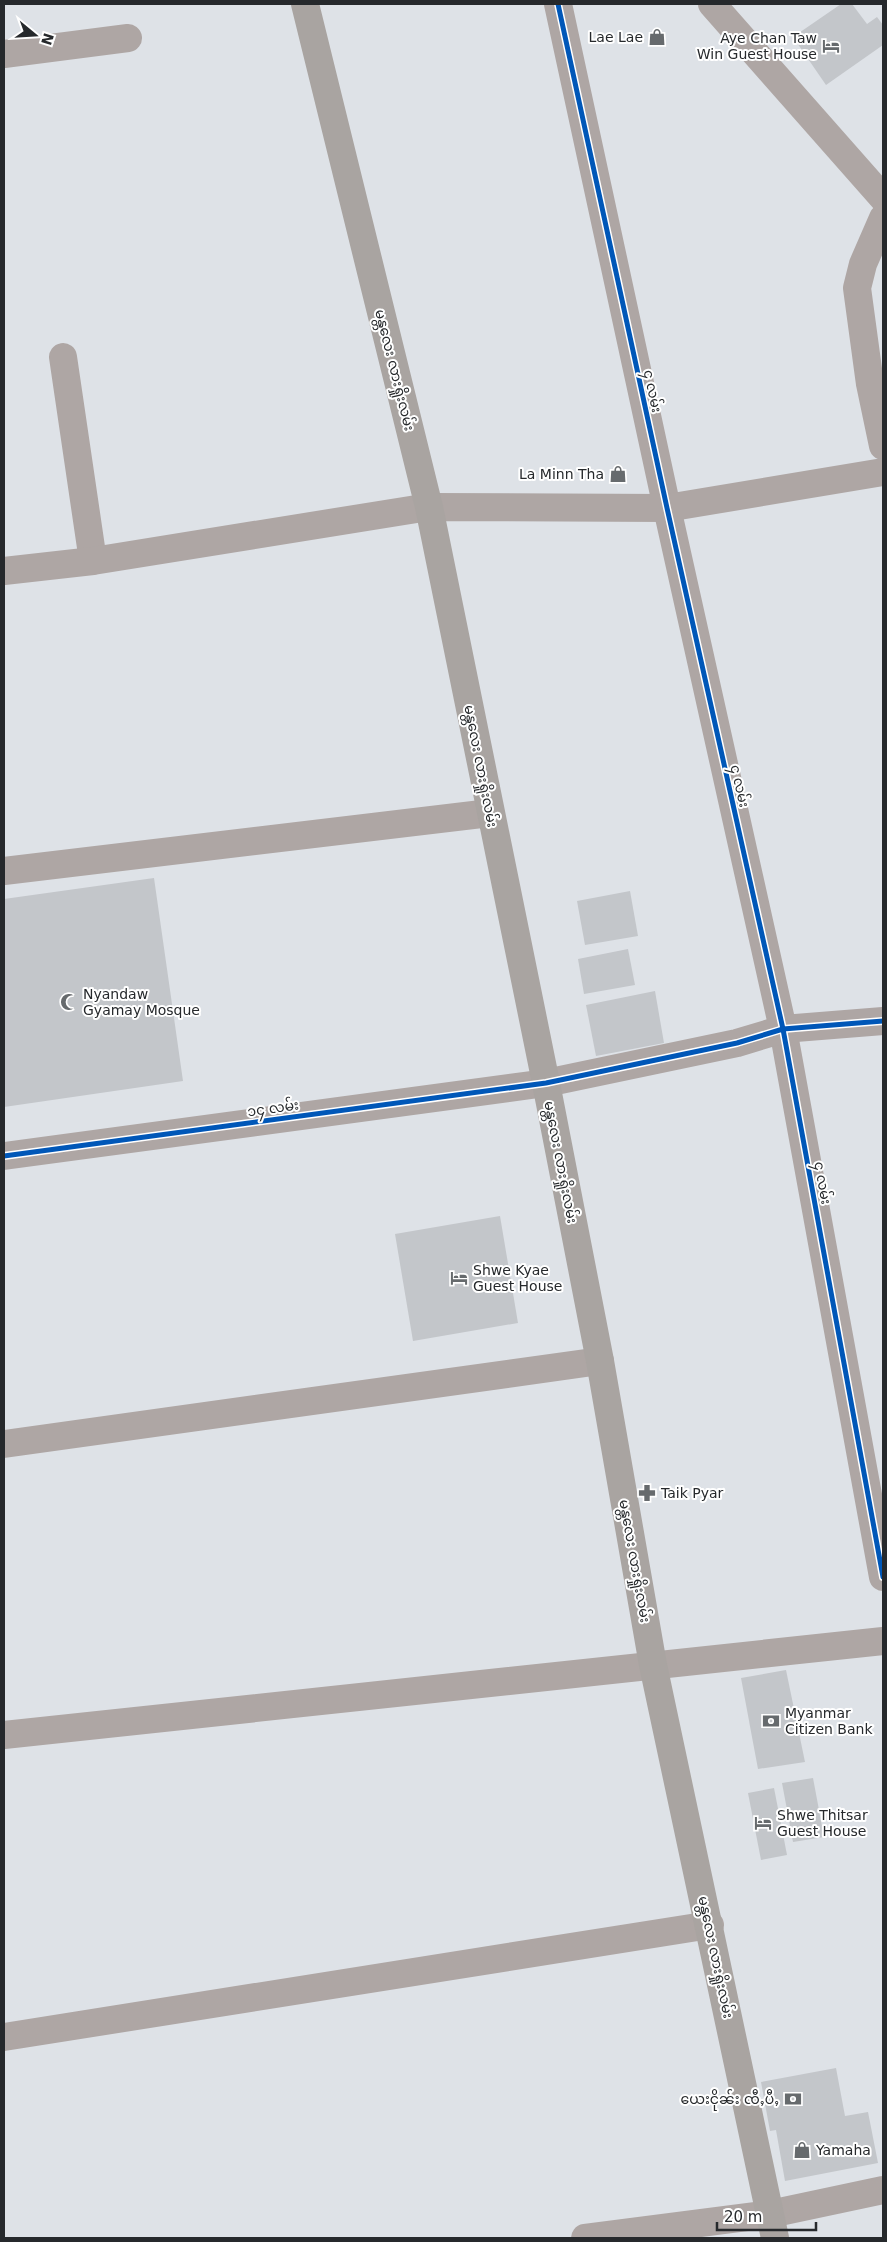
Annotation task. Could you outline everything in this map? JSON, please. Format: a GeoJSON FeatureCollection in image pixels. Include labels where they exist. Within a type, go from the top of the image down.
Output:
{"type":"FeatureCollection","features":[{"type":"Feature","properties":{"kind":"highway","name":"မန္တလေး လားရှိုးလမ်း"},"geometry":{"type":"LineString","coordinates":[[305,4],[429,507],[546,1083],[600,1361],[653,1665],[710,1924],[772,2226]]}},
{"type":"Feature","properties":{"kind":"street","name":"၄ လမ်း"},"geometry":{"type":"LineString","coordinates":[[558,4],[667,508],[783,1029],[883,1577]]}},
{"type":"Feature","properties":{"kind":"street"},"geometry":{"type":"LineString","coordinates":[[712,4],[883,198]]}},
{"type":"Feature","properties":{"kind":"street"},"geometry":{"type":"LineString","coordinates":[[4,54],[128,38]]}},
{"type":"Feature","properties":{"kind":"street"},"geometry":{"type":"LineString","coordinates":[[883,218],[863,264],[857,288],[870,384],[883,446]]}},
{"type":"Feature","properties":{"kind":"street"},"geometry":{"type":"LineString","coordinates":[[62,357],[93,561]]}},
{"type":"Feature","properties":{"kind":"street"},"geometry":{"type":"LineString","coordinates":[[4,571],[93,561],[429,507],[667,508],[883,472]]}},
{"type":"Feature","properties":{"kind":"street"},"geometry":{"type":"LineString","coordinates":[[4,871],[490,812]]}},
{"type":"Feature","properties":{"kind":"street","name":"၁၄ လမ်း"},"geometry":{"type":"LineString","coordinates":[[4,1156],[546,1083],[737,1043],[783,1029],[883,1021]]}},
{"type":"Feature","properties":{"kind":"street"},"geometry":{"type":"LineString","coordinates":[[4,1444],[600,1361]]}},
{"type":"Feature","properties":{"kind":"street"},"geometry":{"type":"LineString","coordinates":[[4,1735],[883,1641]]}},
{"type":"Feature","properties":{"kind":"street"},"geometry":{"type":"LineString","coordinates":[[4,2037],[710,1924]]}},
{"type":"Feature","properties":{"kind":"street"},"geometry":{"type":"LineString","coordinates":[[585,2238],[772,2226],[883,2190]]}},
{"type":"Feature","properties":{"kind":"building"},"geometry":{"type":"Polygon","coordinates":[[[841,4],[852,4],[867,24],[877,17],[883,25],[883,45],[826,85],[793,37],[841,4]]]}},
{"type":"Feature","properties":{"kind":"building"},"geometry":{"type":"Polygon","coordinates":[[[154,878],[183,1081],[4,1107],[4,899],[154,878]]]}},
{"type":"Feature","properties":{"kind":"building"},"geometry":{"type":"Polygon","coordinates":[[[630,891],[638,936],[585,945],[577,901],[630,891]]]}},
{"type":"Feature","properties":{"kind":"building"},"geometry":{"type":"Polygon","coordinates":[[[628,949],[635,985],[584,994],[578,959],[628,949]]]}},
{"type":"Feature","properties":{"kind":"building"},"geometry":{"type":"Polygon","coordinates":[[[655,991],[664,1043],[596,1056],[586,1005],[655,991]]]}},
{"type":"Feature","properties":{"kind":"building"},"geometry":{"type":"Polygon","coordinates":[[[500,1216],[518,1323],[413,1341],[395,1234],[500,1216]]]}},
{"type":"Feature","properties":{"kind":"building"},"geometry":{"type":"Polygon","coordinates":[[[786,1670],[805,1762],[758,1769],[741,1678],[786,1670]]]}},
{"type":"Feature","properties":{"kind":"building"},"geometry":{"type":"Polygon","coordinates":[[[813,1778],[824,1837],[793,1842],[782,1783],[813,1778]]]}},
{"type":"Feature","properties":{"kind":"building"},"geometry":{"type":"Polygon","coordinates":[[[774,1788],[787,1855],[761,1860],[748,1793],[774,1788]]]}},
{"type":"Feature","properties":{"kind":"building"},"geometry":{"type":"Polygon","coordinates":[[[836,2068],[845,2116],[868,2112],[878,2163],[785,2181],[776,2130],[770,2131],[761,2082],[836,2068]]]}},
{"type":"Feature","properties":{"kind":"cycle path"},"geometry":{"type":"LineString","coordinates":[[558,4],[667,508],[783,1029],[883,1577]]}},
{"type":"Feature","properties":{"kind":"cycle path"},"geometry":{"type":"LineString","coordinates":[[4,1156],[546,1083],[737,1043],[783,1029],[883,1021]]}},
{"type":"Feature","properties":{"kind":"place","name":"Lae Lae"},"geometry":{"type":"Point","coordinates":[657,37]}},
{"type":"Feature","properties":{"kind":"place","name":"Aye Chan Taw Win Guest House"},"geometry":{"type":"Point","coordinates":[831,46]}},
{"type":"Feature","properties":{"kind":"place","name":"La Minn Tha"},"geometry":{"type":"Point","coordinates":[618,474]}},
{"type":"Feature","properties":{"kind":"place","name":"Nyandaw Gyamay Mosque"},"geometry":{"type":"Point","coordinates":[69,1002]}},
{"type":"Feature","properties":{"kind":"place","name":"Shwe Kyae Guest House"},"geometry":{"type":"Point","coordinates":[459,1278]}},
{"type":"Feature","properties":{"kind":"place","name":"Taik Pyar"},"geometry":{"type":"Point","coordinates":[647,1493]}},
{"type":"Feature","properties":{"kind":"place","name":"Myanmar Citizen Bank"},"geometry":{"type":"Point","coordinates":[771,1721]}},
{"type":"Feature","properties":{"kind":"place","name":"Shwe Thitsar Guest House"},"geometry":{"type":"Point","coordinates":[763,1823]}},
{"type":"Feature","properties":{"kind":"place","name":"ယေးငိုၼ်း ၸီႇပီႇ"},"geometry":{"type":"Point","coordinates":[793,2099]}},
{"type":"Feature","properties":{"kind":"place","name":"Yamaha"},"geometry":{"type":"Point","coordinates":[802,2150]}}]}
